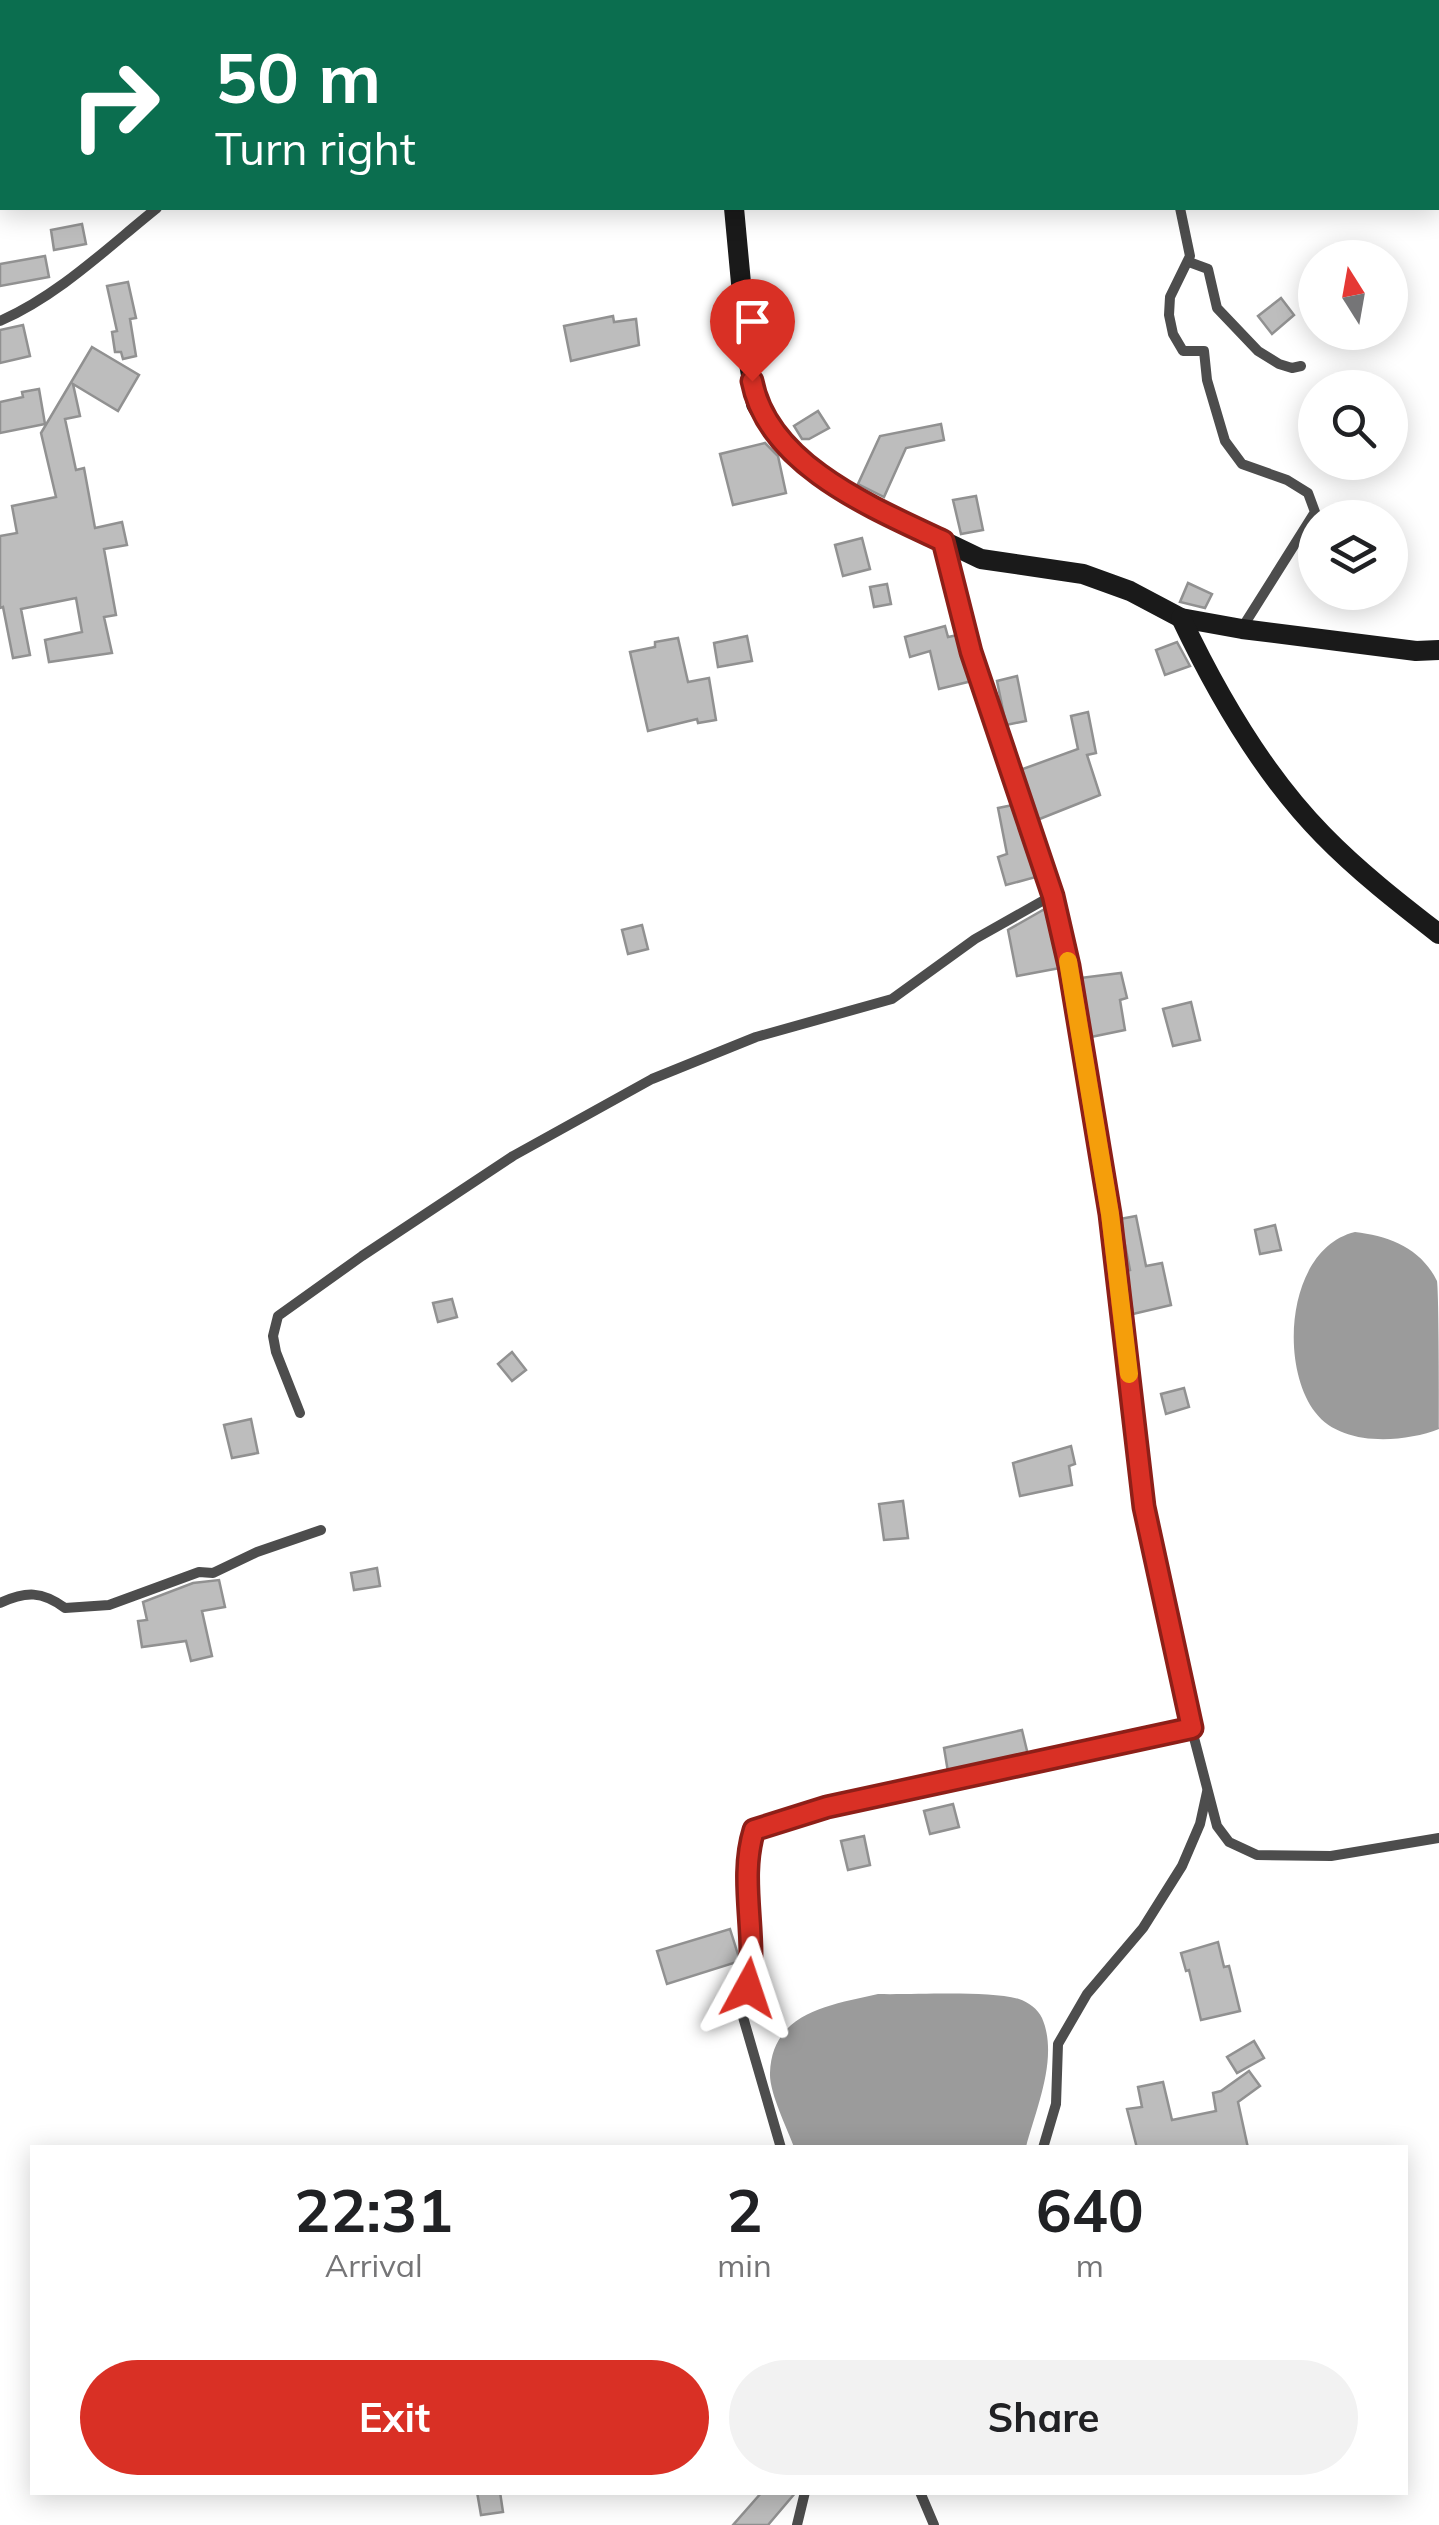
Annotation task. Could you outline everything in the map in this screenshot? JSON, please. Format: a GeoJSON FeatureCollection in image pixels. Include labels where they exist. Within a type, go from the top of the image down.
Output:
{"type":"FeatureCollection","features":[{"type":"Feature","properties":{"kind":"street"},"geometry":{"type":"LineString","coordinates":[[0,321],[21,312],[88,265],[155,210]]}},
{"type":"Feature","properties":{"kind":"street"},"geometry":{"type":"LineString","coordinates":[[734,210],[756,404],[771,429],[796,455],[854,498],[980,559],[1083,574],[1130,591],[1181,618],[1416,651],[1439,650]]}},
{"type":"Feature","properties":{"kind":"street"},"geometry":{"type":"LineString","coordinates":[[1180,210],[1188,262],[1170,297],[1173,334],[1182,351],[1204,351],[1207,380],[1225,441],[1242,464],[1287,480],[1308,493],[1315,512],[1242,629]]}},
{"type":"Feature","properties":{"kind":"street"},"geometry":{"type":"LineString","coordinates":[[1188,262],[1208,269],[1217,308],[1258,351],[1279,364],[1301,366]]}},
{"type":"Feature","properties":{"kind":"street"},"geometry":{"type":"LineString","coordinates":[[943,541],[971,652],[1053,896],[1080,1022],[1110,1214],[1144,1507],[1217,1826],[1228,1842],[1257,1855],[1331,1856],[1439,1838]]}},
{"type":"Feature","properties":{"kind":"street"},"geometry":{"type":"LineString","coordinates":[[1181,618],[1227,704],[1293,802],[1325,837],[1439,934]]}},
{"type":"Feature","properties":{"kind":"street"},"geometry":{"type":"LineString","coordinates":[[300,1413],[276,1352],[273,1336],[278,1316],[362,1256],[513,1156],[652,1079],[756,1036],[892,999],[975,939],[1053,896]]}},
{"type":"Feature","properties":{"kind":"street"},"geometry":{"type":"LineString","coordinates":[[0,1603],[22,1593],[48,1596],[65,1608],[109,1605],[199,1572],[213,1573],[257,1552],[321,1530]]}},
{"type":"Feature","properties":{"kind":"street"},"geometry":{"type":"LineString","coordinates":[[780,2145],[742,2017],[754,1960],[747,1853],[754,1830],[827,1807],[1192,1728]]}},
{"type":"Feature","properties":{"kind":"street"},"geometry":{"type":"LineString","coordinates":[[1044,2145],[1056,2104],[1058,2044],[1087,1994],[1143,1928],[1182,1866],[1200,1824],[1208,1786]]}},
{"type":"Feature","properties":{"kind":"street"},"geometry":{"type":"LineString","coordinates":[[796,2525],[804,2495]]}},
{"type":"Feature","properties":{"kind":"street"},"geometry":{"type":"LineString","coordinates":[[921,2495],[934,2525]]}},
{"type":"Feature","properties":{"kind":"shaded area"},"geometry":{"type":"Polygon","coordinates":[[[1355,1232],[1403,1246],[1422,1260],[1437,1281],[1439,1429],[1391,1439],[1356,1436],[1326,1423],[1303,1391],[1294,1338],[1303,1283],[1315,1260],[1333,1242],[1355,1232]]]}},
{"type":"Feature","properties":{"kind":"shaded area"},"geometry":{"type":"Polygon","coordinates":[[[878,1994],[950,1994],[988,1995],[1029,2004],[1042,2018],[1048,2049],[1040,2100],[1027,2145],[793,2145],[770,2081],[773,2053],[792,2024],[841,2002],[878,1994]]]}},
{"type":"Feature","properties":{"kind":"building"},"geometry":{"type":"Polygon","coordinates":[[[82,224],[86,244],[54,250],[51,230],[82,224]]]}},
{"type":"Feature","properties":{"kind":"building"},"geometry":{"type":"Polygon","coordinates":[[[45,256],[49,277],[0,286],[0,264],[45,256]]]}},
{"type":"Feature","properties":{"kind":"building"},"geometry":{"type":"Polygon","coordinates":[[[128,282],[136,318],[130,319],[136,356],[123,359],[121,352],[115,352],[112,332],[117,331],[107,286],[128,282]]]}},
{"type":"Feature","properties":{"kind":"building"},"geometry":{"type":"Polygon","coordinates":[[[1281,298],[1294,315],[1272,334],[1258,316],[1281,298]]]}},
{"type":"Feature","properties":{"kind":"building"},"geometry":{"type":"Polygon","coordinates":[[[613,316],[614,322],[636,319],[639,345],[571,361],[564,326],[613,316]]]}},
{"type":"Feature","properties":{"kind":"building"},"geometry":{"type":"Polygon","coordinates":[[[23,325],[30,356],[0,363],[0,330],[23,325]]]}},
{"type":"Feature","properties":{"kind":"building"},"geometry":{"type":"Polygon","coordinates":[[[92,347],[139,375],[118,411],[73,384],[80,416],[65,419],[76,470],[84,468],[95,528],[122,522],[127,545],[104,549],[116,615],[104,617],[112,653],[49,662],[45,640],[82,632],[76,598],[21,609],[30,655],[13,658],[3,607],[0,608],[0,536],[17,533],[12,506],[56,497],[41,433],[92,347]]]}},
{"type":"Feature","properties":{"kind":"building"},"geometry":{"type":"Polygon","coordinates":[[[39,389],[45,424],[0,433],[0,402],[39,389]]]}},
{"type":"Feature","properties":{"kind":"building"},"geometry":{"type":"Polygon","coordinates":[[[818,411],[829,428],[802,439],[794,426],[818,411]]]}},
{"type":"Feature","properties":{"kind":"building"},"geometry":{"type":"Polygon","coordinates":[[[941,424],[944,440],[906,448],[884,497],[858,484],[880,436],[941,424]]]}},
{"type":"Feature","properties":{"kind":"building"},"geometry":{"type":"Polygon","coordinates":[[[765,443],[778,456],[786,493],[733,505],[720,454],[765,443]]]}},
{"type":"Feature","properties":{"kind":"building"},"geometry":{"type":"Polygon","coordinates":[[[976,496],[983,530],[961,534],[953,500],[976,496]]]}},
{"type":"Feature","properties":{"kind":"building"},"geometry":{"type":"Polygon","coordinates":[[[862,538],[870,569],[843,576],[835,545],[862,538]]]}},
{"type":"Feature","properties":{"kind":"building"},"geometry":{"type":"Polygon","coordinates":[[[1188,583],[1212,594],[1205,608],[1180,602],[1188,583]]]}},
{"type":"Feature","properties":{"kind":"building"},"geometry":{"type":"Polygon","coordinates":[[[887,584],[891,604],[874,607],[870,587],[887,584]]]}},
{"type":"Feature","properties":{"kind":"building"},"geometry":{"type":"Polygon","coordinates":[[[945,626],[948,637],[958,635],[972,681],[939,689],[930,651],[910,657],[905,637],[945,626]]]}},
{"type":"Feature","properties":{"kind":"building"},"geometry":{"type":"Polygon","coordinates":[[[747,636],[752,661],[718,667],[714,643],[747,636]]]}},
{"type":"Feature","properties":{"kind":"building"},"geometry":{"type":"Polygon","coordinates":[[[678,638],[688,682],[709,678],[716,720],[698,723],[697,719],[648,731],[630,652],[678,638]]]}},
{"type":"Feature","properties":{"kind":"building"},"geometry":{"type":"Polygon","coordinates":[[[1177,642],[1190,666],[1165,675],[1156,650],[1177,642]]]}},
{"type":"Feature","properties":{"kind":"building"},"geometry":{"type":"Polygon","coordinates":[[[1017,676],[1026,721],[1006,725],[997,681],[1017,676]]]}},
{"type":"Feature","properties":{"kind":"building"},"geometry":{"type":"Polygon","coordinates":[[[1088,712],[1096,753],[1087,755],[1100,795],[1037,820],[1020,770],[1078,749],[1071,716],[1088,712]]]}},
{"type":"Feature","properties":{"kind":"building"},"geometry":{"type":"Polygon","coordinates":[[[1013,805],[1036,877],[1006,885],[998,857],[1007,854],[998,808],[1013,805]]]}},
{"type":"Feature","properties":{"kind":"building"},"geometry":{"type":"Polygon","coordinates":[[[1047,910],[1060,968],[1017,976],[1008,930],[1047,910]]]}},
{"type":"Feature","properties":{"kind":"building"},"geometry":{"type":"Polygon","coordinates":[[[642,925],[648,949],[628,954],[622,930],[642,925]]]}},
{"type":"Feature","properties":{"kind":"building"},"geometry":{"type":"Polygon","coordinates":[[[1121,973],[1127,998],[1120,1000],[1125,1030],[1091,1037],[1080,978],[1121,973]]]}},
{"type":"Feature","properties":{"kind":"building"},"geometry":{"type":"Polygon","coordinates":[[[1191,1002],[1200,1040],[1173,1046],[1163,1009],[1191,1002]]]}},
{"type":"Feature","properties":{"kind":"building"},"geometry":{"type":"Polygon","coordinates":[[[1136,1216],[1146,1266],[1162,1263],[1171,1305],[1133,1314],[1120,1219],[1136,1216]]]}},
{"type":"Feature","properties":{"kind":"building"},"geometry":{"type":"Polygon","coordinates":[[[1275,1225],[1281,1250],[1260,1254],[1255,1230],[1275,1225]]]}},
{"type":"Feature","properties":{"kind":"building"},"geometry":{"type":"Polygon","coordinates":[[[452,1299],[457,1317],[438,1322],[433,1303],[452,1299]]]}},
{"type":"Feature","properties":{"kind":"building"},"geometry":{"type":"Polygon","coordinates":[[[512,1352],[526,1370],[512,1381],[498,1364],[512,1352]]]}},
{"type":"Feature","properties":{"kind":"building"},"geometry":{"type":"Polygon","coordinates":[[[1184,1388],[1189,1407],[1166,1414],[1161,1394],[1184,1388]]]}},
{"type":"Feature","properties":{"kind":"building"},"geometry":{"type":"Polygon","coordinates":[[[251,1419],[258,1453],[232,1458],[224,1425],[251,1419]]]}},
{"type":"Feature","properties":{"kind":"building"},"geometry":{"type":"Polygon","coordinates":[[[1071,1446],[1075,1464],[1069,1466],[1072,1485],[1020,1496],[1013,1463],[1071,1446]]]}},
{"type":"Feature","properties":{"kind":"building"},"geometry":{"type":"Polygon","coordinates":[[[903,1501],[908,1538],[884,1540],[879,1504],[903,1501]]]}},
{"type":"Feature","properties":{"kind":"building"},"geometry":{"type":"Polygon","coordinates":[[[377,1568],[380,1586],[354,1590],[351,1573],[377,1568]]]}},
{"type":"Feature","properties":{"kind":"building"},"geometry":{"type":"Polygon","coordinates":[[[219,1580],[225,1607],[202,1611],[212,1656],[191,1661],[186,1641],[142,1647],[138,1621],[147,1620],[143,1602],[193,1583],[219,1580]]]}},
{"type":"Feature","properties":{"kind":"building"},"geometry":{"type":"Polygon","coordinates":[[[1022,1730],[1028,1755],[948,1772],[944,1748],[1022,1730]]]}},
{"type":"Feature","properties":{"kind":"building"},"geometry":{"type":"Polygon","coordinates":[[[953,1804],[959,1827],[930,1834],[924,1811],[953,1804]]]}},
{"type":"Feature","properties":{"kind":"building"},"geometry":{"type":"Polygon","coordinates":[[[864,1836],[870,1865],[848,1870],[841,1841],[864,1836]]]}},
{"type":"Feature","properties":{"kind":"building"},"geometry":{"type":"Polygon","coordinates":[[[730,1929],[740,1961],[667,1984],[657,1951],[730,1929]]]}},
{"type":"Feature","properties":{"kind":"building"},"geometry":{"type":"Polygon","coordinates":[[[1218,1942],[1224,1967],[1229,1966],[1240,2011],[1201,2020],[1181,1953],[1218,1942]]]}},
{"type":"Feature","properties":{"kind":"building"},"geometry":{"type":"Polygon","coordinates":[[[1254,2041],[1264,2058],[1237,2073],[1227,2057],[1254,2041]]]}},
{"type":"Feature","properties":{"kind":"building"},"geometry":{"type":"Polygon","coordinates":[[[1249,2071],[1260,2086],[1238,2102],[1247,2145],[1136,2145],[1127,2109],[1142,2107],[1138,2087],[1163,2082],[1172,2120],[1216,2111],[1213,2093],[1249,2071]]]}},
{"type":"Feature","properties":{"kind":"building"},"geometry":{"type":"Polygon","coordinates":[[[478,2495],[500,2495],[503,2512],[481,2515],[478,2495]]]}},
{"type":"Feature","properties":{"kind":"building"},"geometry":{"type":"Polygon","coordinates":[[[759,2495],[793,2495],[768,2525],[733,2525],[759,2495]]]}},
{"type":"Feature","properties":{"kind":"slow traffic"},"geometry":{"type":"LineString","coordinates":[[1068,961],[1110,1214],[1129,1374]]}},
{"type":"Feature","properties":{"kind":"route"},"geometry":{"type":"LineString","coordinates":[[748,1988],[754,1960],[747,1853],[754,1830],[827,1807],[1192,1728],[1144,1507],[1110,1214],[1069,966],[1053,896],[971,652],[943,541],[854,498],[796,455],[771,429],[756,404],[752,381]]}}]}
